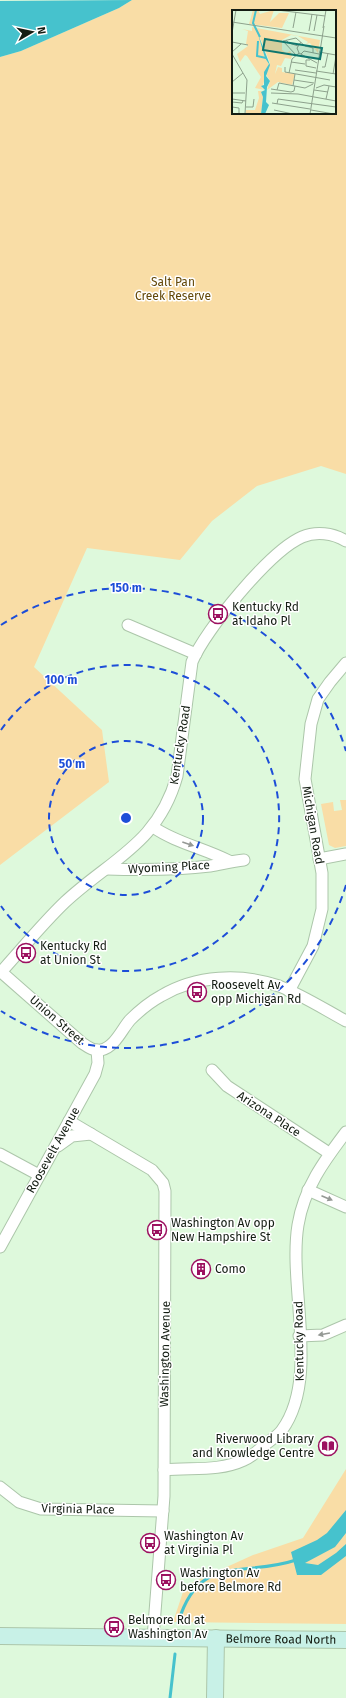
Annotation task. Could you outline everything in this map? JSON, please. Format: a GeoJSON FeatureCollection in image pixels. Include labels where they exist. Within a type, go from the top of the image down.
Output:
{"type":"FeatureCollection","features":[{"type":"Feature","properties":{"kind":"main road","name":"Belmore Road North"},"geometry":{"type":"LineString","coordinates":[[0,1636],[346,1640]]}},
{"type":"Feature","properties":{"kind":"main road"},"geometry":{"type":"LineString","coordinates":[[215,1698],[216,1638]]}},
{"type":"Feature","properties":{"kind":"street","name":"Kentucky Road"},"geometry":{"type":"LineString","coordinates":[[1,971],[66,902],[136,845],[153,826],[167,804],[177,776],[188,687],[196,654],[202,641],[265,564],[279,552],[303,537],[316,534],[330,534],[346,541]]}},
{"type":"Feature","properties":{"kind":"street"},"geometry":{"type":"LineString","coordinates":[[128,625],[196,654]]}},
{"type":"Feature","properties":{"kind":"street","name":"Michigan Road"},"geometry":{"type":"LineString","coordinates":[[289,991],[313,946],[320,921],[323,894],[319,859],[305,779],[311,724],[318,699],[346,663]]}},
{"type":"Feature","properties":{"kind":"street","name":"Wyoming Place"},"geometry":{"type":"LineString","coordinates":[[153,826],[167,836],[212,852],[229,861]]}},
{"type":"Feature","properties":{"kind":"street"},"geometry":{"type":"LineString","coordinates":[[319,859],[346,854]]}},
{"type":"Feature","properties":{"kind":"street","name":"Wyoming Place"},"geometry":{"type":"LineString","coordinates":[[107,869],[133,870],[210,866],[229,861],[244,860]]}},
{"type":"Feature","properties":{"kind":"street","name":"Union Street"},"geometry":{"type":"LineString","coordinates":[[1,971],[82,1043],[97,1050],[105,1048],[117,1038],[129,1021],[152,1002],[171,990],[194,982],[217,978],[241,978],[266,982],[289,991]]}},
{"type":"Feature","properties":{"kind":"street"},"geometry":{"type":"LineString","coordinates":[[289,991],[346,1021]]}},
{"type":"Feature","properties":{"kind":"street","name":"Roosevelt Avenue"},"geometry":{"type":"LineString","coordinates":[[0,1247],[95,1074],[98,1063],[97,1050]]}},
{"type":"Feature","properties":{"kind":"street","name":"Arizona Place"},"geometry":{"type":"LineString","coordinates":[[212,1070],[227,1086],[330,1153]]}},
{"type":"Feature","properties":{"kind":"street","name":"Washington Avenue"},"geometry":{"type":"LineString","coordinates":[[69,1122],[152,1170],[163,1183],[165,1191],[163,1511],[153,1638]]}},
{"type":"Feature","properties":{"kind":"street","name":"Kentucky Road"},"geometry":{"type":"LineString","coordinates":[[164,1470],[224,1468],[246,1460],[282,1431],[293,1410],[301,1383],[298,1226],[302,1205],[317,1172],[346,1132]]}},
{"type":"Feature","properties":{"kind":"street"},"geometry":{"type":"LineString","coordinates":[[53,1151],[66,1139],[72,1136],[91,1134]]}},
{"type":"Feature","properties":{"kind":"street"},"geometry":{"type":"LineString","coordinates":[[0,1154],[39,1175]]}},
{"type":"Feature","properties":{"kind":"street"},"geometry":{"type":"LineString","coordinates":[[308,1190],[346,1207]]}},
{"type":"Feature","properties":{"kind":"street"},"geometry":{"type":"LineString","coordinates":[[299,1336],[322,1335],[346,1325]]}},
{"type":"Feature","properties":{"kind":"street","name":"Virginia Place"},"geometry":{"type":"LineString","coordinates":[[0,1487],[20,1502],[41,1509],[163,1511]]}},
{"type":"Feature","properties":{"kind":"green space","name":"Salt Pan Creek Reserve"},"geometry":{"type":"Polygon","coordinates":[[[132,0],[346,0],[346,474],[321,466],[257,486],[212,521],[180,560],[87,548],[34,667],[102,730],[109,782],[0,865],[0,57],[21,51],[119,8],[132,0]]]}},
{"type":"Feature","properties":{"kind":"green space"},"geometry":{"type":"Polygon","coordinates":[[[340,800],[346,800],[346,846],[335,848],[329,845],[321,804],[333,802],[334,811],[342,810],[340,800]]]}},
{"type":"Feature","properties":{"kind":"green space"},"geometry":{"type":"Polygon","coordinates":[[[346,1469],[346,1624],[173,1622],[185,1586],[253,1555],[303,1538],[346,1469]]]}},
{"type":"Feature","properties":{"kind":"water"},"geometry":{"type":"Polygon","coordinates":[[[132,0],[119,8],[21,51],[0,57],[0,1],[132,0]]]}},
{"type":"Feature","properties":{"kind":"water"},"geometry":{"type":"Polygon","coordinates":[[[346,1510],[346,1533],[335,1547],[305,1563],[318,1565],[346,1544],[346,1556],[321,1575],[297,1575],[291,1552],[317,1540],[327,1533],[346,1510]]]}},
{"type":"Feature","properties":{"kind":"waterway"},"geometry":{"type":"LineString","coordinates":[[178,1623],[187,1601],[198,1586],[211,1577],[225,1572],[277,1565],[296,1560]]}},
{"type":"Feature","properties":{"kind":"waterway"},"geometry":{"type":"LineString","coordinates":[[170,1698],[175,1654]]}},
{"type":"Feature","properties":{"kind":"place","name":"Kentucky Rd at Idaho Pl"},"geometry":{"type":"Point","coordinates":[218,614]}},
{"type":"Feature","properties":{"kind":"place","name":"Kentucky Rd at Union St"},"geometry":{"type":"Point","coordinates":[26,953]}},
{"type":"Feature","properties":{"kind":"place","name":"Roosevelt Av opp Michigan Rd"},"geometry":{"type":"Point","coordinates":[197,992]}},
{"type":"Feature","properties":{"kind":"place","name":"Washington Av opp New Hampshire St"},"geometry":{"type":"Point","coordinates":[157,1230]}},
{"type":"Feature","properties":{"kind":"place","name":"Como"},"geometry":{"type":"Point","coordinates":[201,1269]}},
{"type":"Feature","properties":{"kind":"place","name":"Riverwood Library and Knowledge Centre"},"geometry":{"type":"Point","coordinates":[328,1446]}},
{"type":"Feature","properties":{"kind":"place","name":"Washington Av at Virginia Pl"},"geometry":{"type":"Point","coordinates":[150,1543]}},
{"type":"Feature","properties":{"kind":"place","name":"Washington Av before Belmore Rd"},"geometry":{"type":"Point","coordinates":[166,1580]}},
{"type":"Feature","properties":{"kind":"place","name":"Belmore Rd at Washington Av"},"geometry":{"type":"Point","coordinates":[114,1627]}}]}
